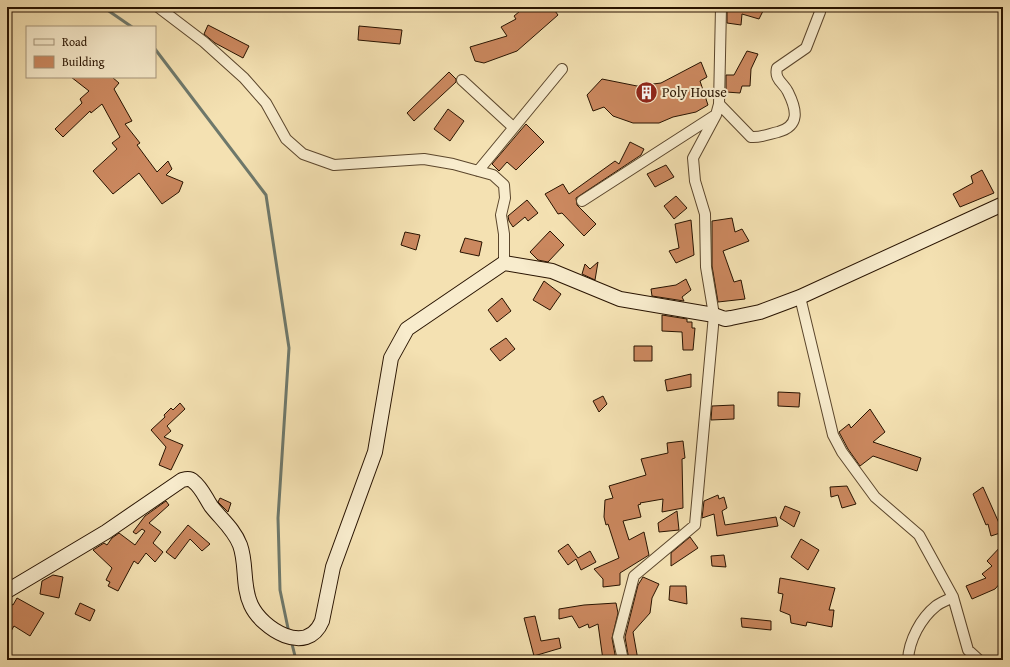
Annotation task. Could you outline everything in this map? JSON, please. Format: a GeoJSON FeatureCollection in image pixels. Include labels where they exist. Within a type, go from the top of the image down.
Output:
{"type":"FeatureCollection","features":[{"type":"Feature","properties":{"kind":"street"},"geometry":{"type":"LineString","coordinates":[[158,7],[204,42],[244,78],[266,103],[286,139],[303,154],[334,165],[424,159],[493,175],[504,185],[505,198],[501,215],[504,234],[504,263]]}},
{"type":"Feature","properties":{"kind":"street"},"geometry":{"type":"LineString","coordinates":[[623,660],[618,637],[634,576],[695,525],[714,315],[706,267],[705,214],[695,181],[693,158],[716,115],[719,104],[721,7]]}},
{"type":"Feature","properties":{"kind":"street"},"geometry":{"type":"LineString","coordinates":[[719,104],[751,137],[756,138],[786,130],[793,124],[796,118],[788,92],[778,80],[777,68],[806,48],[820,12]]}},
{"type":"Feature","properties":{"kind":"street"},"geometry":{"type":"LineString","coordinates":[[478,171],[562,69]]}},
{"type":"Feature","properties":{"kind":"street"},"geometry":{"type":"LineString","coordinates":[[462,80],[513,127]]}},
{"type":"Feature","properties":{"kind":"street"},"geometry":{"type":"LineString","coordinates":[[582,201],[716,115]]}},
{"type":"Feature","properties":{"kind":"street"},"geometry":{"type":"LineString","coordinates":[[7,591],[106,532],[182,480],[187,479],[192,480],[202,490],[210,505],[236,534],[240,547],[247,594],[251,605],[259,617],[276,632],[284,636],[293,638],[311,634],[320,628],[333,567],[374,452],[388,369],[399,341],[407,328],[504,263],[552,271],[620,299],[714,315],[725,319],[760,312],[800,297],[1003,204]]}},
{"type":"Feature","properties":{"kind":"street"},"geometry":{"type":"LineString","coordinates":[[800,297],[833,435],[842,452],[875,497],[919,536],[953,597],[968,650],[979,660]]}},
{"type":"Feature","properties":{"kind":"street"},"geometry":{"type":"LineString","coordinates":[[908,660],[910,645],[922,621],[937,606],[953,597]]}},
{"type":"Feature","properties":{"kind":"building"},"geometry":{"type":"Polygon","coordinates":[[[525,7],[552,7],[558,15],[517,51],[484,63],[475,61],[470,47],[507,36],[501,27],[516,19],[514,16],[525,7]]]}},
{"type":"Feature","properties":{"kind":"building"},"geometry":{"type":"Polygon","coordinates":[[[727,7],[765,7],[759,19],[742,14],[741,25],[727,23],[727,7]]]}},
{"type":"Feature","properties":{"kind":"building"},"geometry":{"type":"Polygon","coordinates":[[[208,25],[249,46],[243,58],[215,43],[204,34],[208,25]]]}},
{"type":"Feature","properties":{"kind":"building"},"geometry":{"type":"Polygon","coordinates":[[[359,26],[402,30],[400,44],[358,40],[359,26]]]}},
{"type":"Feature","properties":{"kind":"building"},"geometry":{"type":"Polygon","coordinates":[[[747,51],[758,54],[751,69],[750,86],[742,86],[740,93],[726,92],[726,75],[734,75],[747,51]]]}},
{"type":"Feature","properties":{"kind":"building","name":"Poly House"},"geometry":{"type":"Polygon","coordinates":[[[701,62],[707,77],[700,81],[708,105],[696,112],[673,117],[659,123],[633,123],[613,116],[604,107],[593,111],[587,95],[602,79],[637,86],[661,83],[701,62]]]}},
{"type":"Feature","properties":{"kind":"building"},"geometry":{"type":"Polygon","coordinates":[[[449,72],[456,79],[456,82],[414,121],[407,113],[449,72]]]}},
{"type":"Feature","properties":{"kind":"building"},"geometry":{"type":"Polygon","coordinates":[[[72,78],[113,78],[119,83],[114,89],[132,121],[125,124],[140,143],[137,145],[157,172],[168,161],[172,169],[166,175],[183,182],[179,192],[162,204],[139,173],[113,194],[93,171],[117,149],[112,143],[120,137],[102,104],[91,113],[90,111],[63,137],[55,129],[82,103],[80,99],[89,91],[72,78]]]}},
{"type":"Feature","properties":{"kind":"building"},"geometry":{"type":"Polygon","coordinates":[[[448,109],[464,121],[450,141],[434,129],[448,109]]]}},
{"type":"Feature","properties":{"kind":"building"},"geometry":{"type":"Polygon","coordinates":[[[526,124],[544,142],[516,170],[507,162],[499,171],[492,164],[526,124]]]}},
{"type":"Feature","properties":{"kind":"building"},"geometry":{"type":"Polygon","coordinates":[[[630,142],[644,149],[641,155],[576,198],[577,205],[596,224],[584,236],[562,213],[558,214],[545,194],[563,184],[569,194],[615,161],[619,164],[630,142]]]}},
{"type":"Feature","properties":{"kind":"building"},"geometry":{"type":"Polygon","coordinates":[[[666,165],[674,177],[655,187],[647,174],[666,165]]]}},
{"type":"Feature","properties":{"kind":"building"},"geometry":{"type":"Polygon","coordinates":[[[982,170],[994,193],[960,207],[953,194],[973,183],[971,176],[982,170]]]}},
{"type":"Feature","properties":{"kind":"building"},"geometry":{"type":"Polygon","coordinates":[[[676,196],[687,208],[674,219],[664,206],[676,196]]]}},
{"type":"Feature","properties":{"kind":"building"},"geometry":{"type":"Polygon","coordinates":[[[527,200],[538,213],[528,221],[525,217],[513,227],[508,216],[527,200]]]}},
{"type":"Feature","properties":{"kind":"building"},"geometry":{"type":"Polygon","coordinates":[[[732,218],[735,232],[742,229],[749,241],[723,251],[734,282],[741,280],[745,299],[718,302],[712,266],[712,221],[732,218]]]}},
{"type":"Feature","properties":{"kind":"building"},"geometry":{"type":"Polygon","coordinates":[[[691,220],[694,255],[676,263],[669,251],[679,248],[675,224],[691,220]]]}},
{"type":"Feature","properties":{"kind":"building"},"geometry":{"type":"Polygon","coordinates":[[[550,231],[564,245],[548,262],[538,260],[530,252],[550,231]]]}},
{"type":"Feature","properties":{"kind":"building"},"geometry":{"type":"Polygon","coordinates":[[[405,232],[420,235],[416,250],[401,245],[405,232]]]}},
{"type":"Feature","properties":{"kind":"building"},"geometry":{"type":"Polygon","coordinates":[[[465,238],[482,242],[479,256],[460,252],[465,238]]]}},
{"type":"Feature","properties":{"kind":"building"},"geometry":{"type":"Polygon","coordinates":[[[598,262],[595,280],[582,274],[585,264],[590,269],[598,262]]]}},
{"type":"Feature","properties":{"kind":"building"},"geometry":{"type":"Polygon","coordinates":[[[686,279],[691,290],[682,297],[684,301],[652,296],[651,289],[676,285],[686,279]]]}},
{"type":"Feature","properties":{"kind":"building"},"geometry":{"type":"Polygon","coordinates":[[[544,281],[561,294],[550,310],[533,300],[544,281]]]}},
{"type":"Feature","properties":{"kind":"building"},"geometry":{"type":"Polygon","coordinates":[[[502,298],[511,311],[497,322],[488,310],[502,298]]]}},
{"type":"Feature","properties":{"kind":"building"},"geometry":{"type":"Polygon","coordinates":[[[662,315],[687,319],[687,322],[692,322],[692,328],[695,328],[693,350],[683,350],[682,332],[662,331],[662,315]]]}},
{"type":"Feature","properties":{"kind":"building"},"geometry":{"type":"Polygon","coordinates":[[[506,338],[515,349],[500,361],[490,349],[506,338]]]}},
{"type":"Feature","properties":{"kind":"building"},"geometry":{"type":"Polygon","coordinates":[[[634,346],[652,346],[652,361],[634,361],[634,346]]]}},
{"type":"Feature","properties":{"kind":"building"},"geometry":{"type":"Polygon","coordinates":[[[691,374],[691,387],[667,391],[665,380],[691,374]]]}},
{"type":"Feature","properties":{"kind":"building"},"geometry":{"type":"Polygon","coordinates":[[[778,392],[800,393],[799,407],[778,406],[778,392]]]}},
{"type":"Feature","properties":{"kind":"building"},"geometry":{"type":"Polygon","coordinates":[[[603,396],[607,404],[599,412],[593,401],[603,396]]]}},
{"type":"Feature","properties":{"kind":"building"},"geometry":{"type":"Polygon","coordinates":[[[180,403],[185,409],[167,426],[171,431],[164,437],[183,445],[171,470],[159,465],[166,447],[151,430],[165,417],[164,415],[171,408],[173,410],[180,403]]]}},
{"type":"Feature","properties":{"kind":"building"},"geometry":{"type":"Polygon","coordinates":[[[734,405],[734,419],[711,420],[712,406],[734,405]]]}},
{"type":"Feature","properties":{"kind":"building"},"geometry":{"type":"Polygon","coordinates":[[[870,409],[885,432],[873,442],[921,458],[917,471],[873,456],[860,466],[848,449],[839,432],[849,424],[851,428],[870,409]]]}},
{"type":"Feature","properties":{"kind":"building"},"geometry":{"type":"Polygon","coordinates":[[[683,441],[685,458],[682,459],[683,508],[662,512],[663,499],[640,503],[641,504],[638,505],[641,517],[623,521],[629,540],[644,532],[649,555],[620,573],[620,585],[603,587],[603,579],[594,569],[619,558],[608,524],[606,525],[604,517],[605,500],[613,498],[609,486],[646,475],[641,459],[668,453],[667,443],[683,441]]]}},
{"type":"Feature","properties":{"kind":"building"},"geometry":{"type":"Polygon","coordinates":[[[847,486],[856,504],[842,508],[838,495],[831,497],[830,487],[847,486]]]}},
{"type":"Feature","properties":{"kind":"building"},"geometry":{"type":"Polygon","coordinates":[[[983,487],[1003,532],[991,536],[988,524],[986,525],[973,494],[983,487]]]}},
{"type":"Feature","properties":{"kind":"building"},"geometry":{"type":"Polygon","coordinates":[[[718,495],[719,499],[724,497],[727,508],[722,511],[725,525],[776,517],[778,526],[717,536],[714,514],[702,518],[704,501],[718,495]]]}},
{"type":"Feature","properties":{"kind":"building"},"geometry":{"type":"Polygon","coordinates":[[[220,498],[231,503],[228,512],[218,502],[220,498]]]}},
{"type":"Feature","properties":{"kind":"building"},"geometry":{"type":"Polygon","coordinates":[[[166,501],[169,505],[149,523],[161,532],[153,543],[163,552],[155,562],[146,553],[138,564],[134,561],[118,591],[108,586],[110,582],[106,580],[112,568],[93,550],[104,543],[107,545],[112,538],[119,533],[135,545],[145,531],[142,529],[136,534],[133,532],[145,516],[166,501]]]}},
{"type":"Feature","properties":{"kind":"building"},"geometry":{"type":"Polygon","coordinates":[[[785,506],[800,512],[794,527],[780,518],[785,506]]]}},
{"type":"Feature","properties":{"kind":"building"},"geometry":{"type":"Polygon","coordinates":[[[677,511],[679,530],[659,532],[658,523],[677,511]]]}},
{"type":"Feature","properties":{"kind":"building"},"geometry":{"type":"Polygon","coordinates":[[[188,525],[210,544],[202,551],[190,539],[175,559],[166,552],[188,525]]]}},
{"type":"Feature","properties":{"kind":"building"},"geometry":{"type":"Polygon","coordinates":[[[690,537],[698,548],[671,566],[671,553],[690,537]]]}},
{"type":"Feature","properties":{"kind":"building"},"geometry":{"type":"Polygon","coordinates":[[[801,539],[819,550],[808,570],[791,557],[801,539]]]}},
{"type":"Feature","properties":{"kind":"building"},"geometry":{"type":"Polygon","coordinates":[[[568,544],[578,558],[590,551],[596,562],[581,570],[576,559],[568,565],[558,551],[568,544]]]}},
{"type":"Feature","properties":{"kind":"building"},"geometry":{"type":"Polygon","coordinates":[[[1003,544],[1003,570],[998,575],[1003,580],[995,589],[972,599],[966,586],[986,578],[982,574],[992,566],[987,561],[1003,544]]]}},
{"type":"Feature","properties":{"kind":"building"},"geometry":{"type":"Polygon","coordinates":[[[724,555],[726,567],[712,566],[711,556],[724,555]]]}},
{"type":"Feature","properties":{"kind":"building"},"geometry":{"type":"Polygon","coordinates":[[[53,575],[63,577],[59,598],[40,594],[42,581],[53,575]]]}},
{"type":"Feature","properties":{"kind":"building"},"geometry":{"type":"Polygon","coordinates":[[[643,577],[659,584],[652,598],[650,613],[633,632],[638,660],[629,660],[625,637],[638,585],[643,577]]]}},
{"type":"Feature","properties":{"kind":"building"},"geometry":{"type":"Polygon","coordinates":[[[780,578],[835,588],[829,610],[834,610],[832,627],[807,622],[806,626],[791,623],[790,615],[780,611],[783,594],[778,593],[780,578]]]}},
{"type":"Feature","properties":{"kind":"building"},"geometry":{"type":"Polygon","coordinates":[[[670,586],[686,586],[687,604],[669,600],[670,586]]]}},
{"type":"Feature","properties":{"kind":"building"},"geometry":{"type":"Polygon","coordinates":[[[17,598],[44,613],[30,636],[14,626],[7,638],[7,602],[13,605],[17,598]]]}},
{"type":"Feature","properties":{"kind":"building"},"geometry":{"type":"Polygon","coordinates":[[[80,603],[95,610],[90,621],[75,614],[80,603]]]}},
{"type":"Feature","properties":{"kind":"building"},"geometry":{"type":"Polygon","coordinates":[[[616,603],[618,613],[612,638],[616,660],[603,660],[598,624],[589,628],[588,624],[579,628],[572,616],[559,619],[559,609],[584,605],[616,603]]]}},
{"type":"Feature","properties":{"kind":"building"},"geometry":{"type":"Polygon","coordinates":[[[535,616],[541,641],[559,638],[561,648],[534,656],[524,618],[535,616]]]}},
{"type":"Feature","properties":{"kind":"building"},"geometry":{"type":"Polygon","coordinates":[[[741,618],[771,621],[771,630],[742,627],[741,618]]]}},
{"type":"Feature","properties":{"kind":"waterway"},"geometry":{"type":"LineString","coordinates":[[103,7],[131,26]]}},
{"type":"Feature","properties":{"kind":"waterway"},"geometry":{"type":"LineString","coordinates":[[156,50],[266,195],[289,348],[278,518],[280,590],[289,633]]}},
{"type":"Feature","properties":{"kind":"waterway"},"geometry":{"type":"LineString","coordinates":[[291,640],[296,660]]}},
{"type":"Feature","properties":{"kind":"place","name":"Poly House"},"geometry":{"type":"Point","coordinates":[647,92]}}]}
